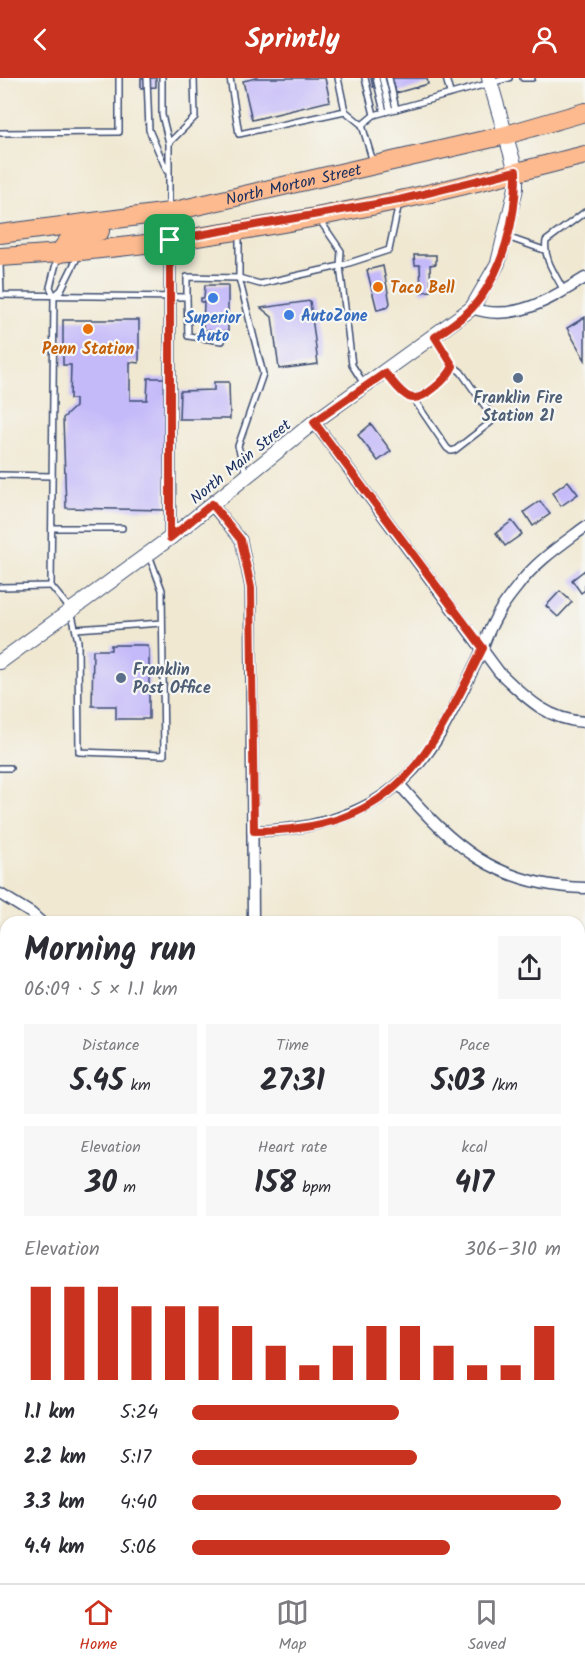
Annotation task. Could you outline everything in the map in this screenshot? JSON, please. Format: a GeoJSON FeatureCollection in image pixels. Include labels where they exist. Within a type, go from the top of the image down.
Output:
{"type":"FeatureCollection","features":[{"type":"Feature","properties":{"kind":"main road","name":"North Morton Street"},"geometry":{"type":"LineString","coordinates":[[0,234],[170,212],[506,135],[585,112]]}},
{"type":"Feature","properties":{"kind":"main road","name":"North Morton Street"},"geometry":{"type":"LineString","coordinates":[[0,257],[79,253],[239,229],[399,200],[585,155]]}},
{"type":"Feature","properties":{"kind":"main road"},"geometry":{"type":"LineString","coordinates":[[58,254],[68,241],[107,229],[114,219]]}},
{"type":"Feature","properties":{"kind":"street","name":"North Main Street"},"geometry":{"type":"LineString","coordinates":[[0,662],[170,538],[314,422],[435,337],[472,308],[495,270],[507,237],[514,205],[516,171],[489,80]]}},
{"type":"Feature","properties":{"kind":"street"},"geometry":{"type":"LineString","coordinates":[[170,212],[170,538]]}},
{"type":"Feature","properties":{"kind":"street"},"geometry":{"type":"LineString","coordinates":[[472,308],[485,313],[511,312],[537,304],[585,278]]}},
{"type":"Feature","properties":{"kind":"street"},"geometry":{"type":"LineString","coordinates":[[314,422],[499,672],[528,700],[561,719],[585,722]]}},
{"type":"Feature","properties":{"kind":"street"},"geometry":{"type":"LineString","coordinates":[[212,504],[241,540],[251,588],[253,916]]}},
{"type":"Feature","properties":{"kind":"street"},"geometry":{"type":"LineString","coordinates":[[254,831],[289,831],[323,825],[356,813],[399,784],[411,773],[441,732],[483,648],[492,624],[526,574],[585,527]]}},
{"type":"Feature","properties":{"kind":"street"},"geometry":{"type":"LineString","coordinates":[[399,784],[436,827],[479,861],[529,880],[562,887],[585,888]]}},
{"type":"Feature","properties":{"kind":"street"},"geometry":{"type":"LineString","coordinates":[[0,894],[35,916]]}},
{"type":"Feature","properties":{"kind":"lane"},"geometry":{"type":"LineString","coordinates":[[0,133],[119,132],[119,78]]}},
{"type":"Feature","properties":{"kind":"lane"},"geometry":{"type":"LineString","coordinates":[[147,78],[149,130],[168,173]]}},
{"type":"Feature","properties":{"kind":"lane"},"geometry":{"type":"LineString","coordinates":[[162,78],[162,115],[169,143],[170,212]]}},
{"type":"Feature","properties":{"kind":"lane"},"geometry":{"type":"LineString","coordinates":[[169,143],[195,117],[194,78]]}},
{"type":"Feature","properties":{"kind":"lane"},"geometry":{"type":"LineString","coordinates":[[230,78],[239,134],[345,111]]}},
{"type":"Feature","properties":{"kind":"lane"},"geometry":{"type":"LineString","coordinates":[[338,78],[345,111],[362,125],[374,165]]}},
{"type":"Feature","properties":{"kind":"lane"},"geometry":{"type":"LineString","coordinates":[[365,78],[374,115]]}},
{"type":"Feature","properties":{"kind":"lane"},"geometry":{"type":"LineString","coordinates":[[376,78],[390,110]]}},
{"type":"Feature","properties":{"kind":"lane"},"geometry":{"type":"LineString","coordinates":[[382,78],[390,110]]}},
{"type":"Feature","properties":{"kind":"lane"},"geometry":{"type":"LineString","coordinates":[[389,78],[390,110]]}},
{"type":"Feature","properties":{"kind":"lane"},"geometry":{"type":"LineString","coordinates":[[446,78],[450,93]]}},
{"type":"Feature","properties":{"kind":"lane"},"geometry":{"type":"LineString","coordinates":[[362,125],[374,115],[489,80],[508,78]]}},
{"type":"Feature","properties":{"kind":"lane"},"geometry":{"type":"LineString","coordinates":[[523,78],[532,78]]}},
{"type":"Feature","properties":{"kind":"lane"},"geometry":{"type":"LineString","coordinates":[[222,341],[188,336],[187,277],[239,278],[260,284],[340,266],[389,250],[399,200]]}},
{"type":"Feature","properties":{"kind":"lane"},"geometry":{"type":"LineString","coordinates":[[544,250],[551,235],[585,212]]}},
{"type":"Feature","properties":{"kind":"lane"},"geometry":{"type":"LineString","coordinates":[[316,215],[341,250],[340,266],[352,365],[365,386]]}},
{"type":"Feature","properties":{"kind":"lane"},"geometry":{"type":"LineString","coordinates":[[239,229],[239,278],[263,374],[238,446],[246,476]]}},
{"type":"Feature","properties":{"kind":"lane"},"geometry":{"type":"LineString","coordinates":[[507,237],[544,250],[564,291]]}},
{"type":"Feature","properties":{"kind":"lane"},"geometry":{"type":"LineString","coordinates":[[54,296],[61,290],[79,253]]}},
{"type":"Feature","properties":{"kind":"lane"},"geometry":{"type":"LineString","coordinates":[[58,254],[50,287],[54,296],[51,586],[71,610],[76,629],[79,752],[164,755],[162,590],[149,554]]}},
{"type":"Feature","properties":{"kind":"lane"},"geometry":{"type":"LineString","coordinates":[[0,265],[0,296],[188,297]]}},
{"type":"Feature","properties":{"kind":"lane"},"geometry":{"type":"LineString","coordinates":[[385,373],[407,396],[413,398],[451,451],[473,436],[491,422],[492,416],[461,372],[453,366],[435,337]]}},
{"type":"Feature","properties":{"kind":"lane"},"geometry":{"type":"LineString","coordinates":[[413,398],[434,389],[446,378],[453,366]]}},
{"type":"Feature","properties":{"kind":"lane"},"geometry":{"type":"LineString","coordinates":[[0,475],[52,476]]}},
{"type":"Feature","properties":{"kind":"lane"},"geometry":{"type":"LineString","coordinates":[[52,528],[122,528]]}},
{"type":"Feature","properties":{"kind":"lane"},"geometry":{"type":"LineString","coordinates":[[0,587],[51,586]]}},
{"type":"Feature","properties":{"kind":"lane"},"geometry":{"type":"LineString","coordinates":[[76,629],[162,623]]}},
{"type":"Feature","properties":{"kind":"lane"},"geometry":{"type":"LineString","coordinates":[[0,768],[10,768]]}},
{"type":"Feature","properties":{"kind":"building"},"geometry":{"type":"Polygon","coordinates":[[[141,78],[156,78],[156,87],[141,88],[141,78]]]}},
{"type":"Feature","properties":{"kind":"building"},"geometry":{"type":"Polygon","coordinates":[[[256,78],[325,78],[330,101],[252,120],[243,81],[256,78]]]}},
{"type":"Feature","properties":{"kind":"building"},"geometry":{"type":"Polygon","coordinates":[[[371,78],[427,78],[428,84],[396,93],[393,82],[373,87],[371,78]]]}},
{"type":"Feature","properties":{"kind":"building"},"geometry":{"type":"Polygon","coordinates":[[[414,255],[436,255],[436,264],[430,265],[431,291],[421,292],[420,265],[415,265],[414,255]]]}},
{"type":"Feature","properties":{"kind":"building","name":"Taco Bell"},"geometry":{"type":"Polygon","coordinates":[[[383,266],[390,303],[388,307],[377,310],[367,270],[383,266]]]}},
{"type":"Feature","properties":{"kind":"building"},"geometry":{"type":"Polygon","coordinates":[[[205,285],[228,285],[228,331],[223,331],[223,336],[208,336],[209,330],[203,330],[204,302],[201,302],[201,298],[204,298],[205,285]]]}},
{"type":"Feature","properties":{"kind":"building"},"geometry":{"type":"Polygon","coordinates":[[[310,301],[318,364],[279,369],[272,317],[261,308],[310,301]]]}},
{"type":"Feature","properties":{"kind":"building"},"geometry":{"type":"Polygon","coordinates":[[[585,317],[585,360],[567,328],[585,317]]]}},
{"type":"Feature","properties":{"kind":"building"},"geometry":{"type":"Polygon","coordinates":[[[63,320],[139,320],[139,363],[130,362],[130,400],[147,400],[148,378],[167,378],[165,510],[66,508],[63,418],[75,407],[75,399],[70,399],[71,365],[63,365],[63,320]]]}},
{"type":"Feature","properties":{"kind":"building"},"geometry":{"type":"Polygon","coordinates":[[[214,382],[229,382],[230,419],[179,419],[180,391],[214,390],[214,382]]]}},
{"type":"Feature","properties":{"kind":"building"},"geometry":{"type":"Polygon","coordinates":[[[371,424],[391,451],[378,461],[358,435],[371,424]]]}},
{"type":"Feature","properties":{"kind":"building"},"geometry":{"type":"Polygon","coordinates":[[[568,481],[578,494],[561,506],[552,493],[568,481]]]}},
{"type":"Feature","properties":{"kind":"building"},"geometry":{"type":"Polygon","coordinates":[[[540,501],[550,514],[533,526],[524,512],[540,501]]]}},
{"type":"Feature","properties":{"kind":"building"},"geometry":{"type":"Polygon","coordinates":[[[512,521],[522,534],[505,546],[496,533],[512,521]]]}},
{"type":"Feature","properties":{"kind":"building"},"geometry":{"type":"Polygon","coordinates":[[[585,570],[585,590],[581,593],[572,580],[585,570]]]}},
{"type":"Feature","properties":{"kind":"building"},"geometry":{"type":"Polygon","coordinates":[[[560,591],[572,602],[558,617],[546,606],[560,591]]]}},
{"type":"Feature","properties":{"kind":"building","name":"Franklin Post Office"},"geometry":{"type":"Polygon","coordinates":[[[111,645],[147,645],[149,650],[149,719],[116,719],[116,706],[92,706],[93,650],[111,650],[111,645]]]}},
{"type":"Feature","properties":{"kind":"place","name":"Taco Bell"},"geometry":{"type":"Point","coordinates":[378,287]}},
{"type":"Feature","properties":{"kind":"place","name":"Superior Auto"},"geometry":{"type":"Point","coordinates":[213,298]}},
{"type":"Feature","properties":{"kind":"place","name":"AutoZone"},"geometry":{"type":"Point","coordinates":[289,315]}},
{"type":"Feature","properties":{"kind":"place","name":"Penn Station"},"geometry":{"type":"Point","coordinates":[88,329]}},
{"type":"Feature","properties":{"kind":"place","name":"Franklin Fire Station 21"},"geometry":{"type":"Point","coordinates":[518,378]}},
{"type":"Feature","properties":{"kind":"place","name":"Franklin Post Office"},"geometry":{"type":"Point","coordinates":[121,678]}},
{"type":"Feature","properties":{"kind":"route"},"geometry":{"type":"LineString","coordinates":[[516,171],[514,205],[507,237],[488,285],[472,308],[435,337],[453,366],[446,378],[434,389],[413,398],[407,396],[385,373],[314,422],[483,648],[441,732],[411,773],[399,784],[356,813],[323,825],[289,831],[254,831],[251,588],[241,540],[212,504],[170,538],[170,240],[399,200],[516,171]]}}]}
